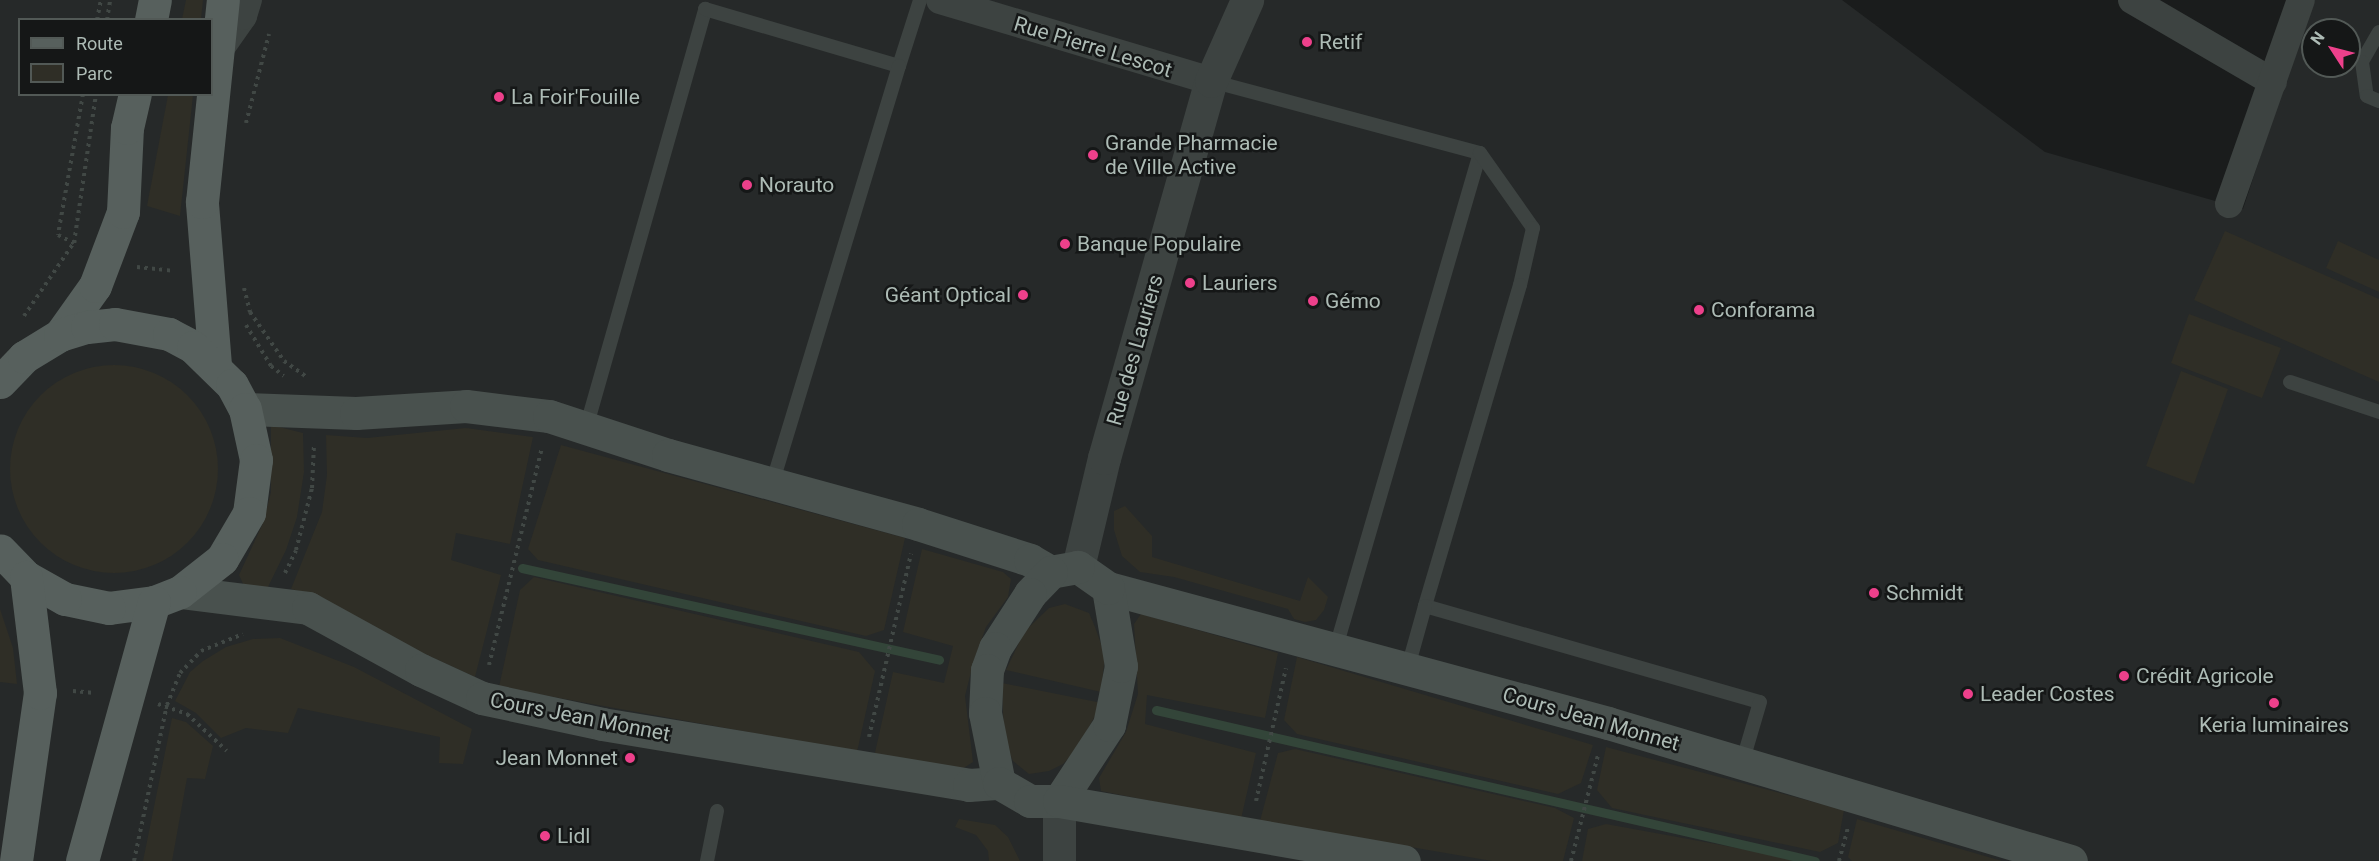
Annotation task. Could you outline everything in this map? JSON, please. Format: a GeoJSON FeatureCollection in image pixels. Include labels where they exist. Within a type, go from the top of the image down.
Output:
{"type":"FeatureCollection","features":[{"type":"Feature","properties":{"kind":"main road"},"geometry":{"type":"LineString","coordinates":[[151,18],[155,0]]}},
{"type":"Feature","properties":{"kind":"main road"},"geometry":{"type":"LineString","coordinates":[[213,70],[223,0]]}},
{"type":"Feature","properties":{"kind":"main road"},"geometry":{"type":"LineString","coordinates":[[60,335],[95,286],[108,259],[123,212],[128,128],[135,96]]}},
{"type":"Feature","properties":{"kind":"main road"},"geometry":{"type":"LineString","coordinates":[[211,96],[202,202],[215,365]]}},
{"type":"Feature","properties":{"kind":"main road"},"geometry":{"type":"LineString","coordinates":[[0,382],[12,359],[60,335],[106,325],[142,326],[169,334],[215,365],[245,409],[256,460],[249,513],[222,559],[167,597],[109,608],[76,602],[26,577],[0,550]]}},
{"type":"Feature","properties":{"kind":"main road"},"geometry":{"type":"LineString","coordinates":[[245,409],[367,412],[466,406],[549,416],[772,484],[918,524],[1064,569],[1108,588],[1121,666],[1109,725],[1059,801]]}},
{"type":"Feature","properties":{"kind":"main road"},"geometry":{"type":"LineString","coordinates":[[1064,569],[1007,628],[987,670],[985,713],[999,783],[1030,801],[1059,801],[1404,861]]}},
{"type":"Feature","properties":{"kind":"main road"},"geometry":{"type":"LineString","coordinates":[[16,861],[40,693],[26,577]]}},
{"type":"Feature","properties":{"kind":"main road","name":"Cours Jean Monnet"},"geometry":{"type":"LineString","coordinates":[[1108,588],[1408,667],[2071,861]]}},
{"type":"Feature","properties":{"kind":"main road"},"geometry":{"type":"LineString","coordinates":[[82,861],[129,698],[167,597]]}},
{"type":"Feature","properties":{"kind":"main road","name":"Cours Jean Monnet"},"geometry":{"type":"LineString","coordinates":[[167,597],[308,608],[421,670],[482,698],[602,724],[969,785],[999,783]]}},
{"type":"Feature","properties":{"kind":"street"},"geometry":{"type":"LineString","coordinates":[[214,58],[243,16],[248,0]]}},
{"type":"Feature","properties":{"kind":"street","name":"Rue Pierre Lescot"},"geometry":{"type":"LineString","coordinates":[[940,0],[1211,81]]}},
{"type":"Feature","properties":{"kind":"street","name":"Rue des Lauriers"},"geometry":{"type":"LineString","coordinates":[[1064,569],[1104,458],[1211,81],[1247,0]]}},
{"type":"Feature","properties":{"kind":"street"},"geometry":{"type":"LineString","coordinates":[[2132,0],[2273,82]]}},
{"type":"Feature","properties":{"kind":"street"},"geometry":{"type":"LineString","coordinates":[[2229,204],[2301,0]]}},
{"type":"Feature","properties":{"kind":"street"},"geometry":{"type":"LineString","coordinates":[[1059,801],[1059,861]]}},
{"type":"Feature","properties":{"kind":"lane"},"geometry":{"type":"LineString","coordinates":[[772,484],[920,0]]}},
{"type":"Feature","properties":{"kind":"lane"},"geometry":{"type":"LineString","coordinates":[[586,428],[705,9],[899,66]]}},
{"type":"Feature","properties":{"kind":"lane"},"geometry":{"type":"LineString","coordinates":[[2379,32],[2362,62],[2367,96],[2379,101]]}},
{"type":"Feature","properties":{"kind":"lane"},"geometry":{"type":"LineString","coordinates":[[1211,81],[1480,153],[1533,228],[1520,285],[1408,667]]}},
{"type":"Feature","properties":{"kind":"lane"},"geometry":{"type":"LineString","coordinates":[[1336,647],[1480,153]]}},
{"type":"Feature","properties":{"kind":"lane"},"geometry":{"type":"LineString","coordinates":[[2290,382],[2379,412]]}},
{"type":"Feature","properties":{"kind":"lane"},"geometry":{"type":"LineString","coordinates":[[1425,606],[1760,702],[1742,763]]}},
{"type":"Feature","properties":{"kind":"lane"},"geometry":{"type":"LineString","coordinates":[[707,861],[717,811]]}},
{"type":"Feature","properties":{"kind":"path"},"geometry":{"type":"LineString","coordinates":[[97,18],[101,0]]}},
{"type":"Feature","properties":{"kind":"path"},"geometry":{"type":"LineString","coordinates":[[107,18],[110,0]]}},
{"type":"Feature","properties":{"kind":"path"},"geometry":{"type":"LineString","coordinates":[[244,131],[272,22]]}},
{"type":"Feature","properties":{"kind":"path"},"geometry":{"type":"LineString","coordinates":[[83,96],[58,235],[74,243],[96,96]]}},
{"type":"Feature","properties":{"kind":"path"},"geometry":{"type":"LineString","coordinates":[[19,322],[35,305],[68,250],[159,271],[179,271],[207,262]]}},
{"type":"Feature","properties":{"kind":"path"},"geometry":{"type":"LineString","coordinates":[[242,309],[241,284],[250,312],[284,361],[308,378],[316,409]]}},
{"type":"Feature","properties":{"kind":"path"},"geometry":{"type":"LineString","coordinates":[[244,320],[271,366],[298,387],[316,409]]}},
{"type":"Feature","properties":{"kind":"path"},"geometry":{"type":"LineString","coordinates":[[488,669],[545,436]]}},
{"type":"Feature","properties":{"kind":"path"},"geometry":{"type":"LineString","coordinates":[[868,741],[912,552]]}},
{"type":"Feature","properties":{"kind":"path"},"geometry":{"type":"LineString","coordinates":[[1255,807],[1288,660]]}},
{"type":"Feature","properties":{"kind":"path"},"geometry":{"type":"LineString","coordinates":[[40,693],[79,691],[166,705],[187,714],[227,751]]}},
{"type":"Feature","properties":{"kind":"path"},"geometry":{"type":"LineString","coordinates":[[134,861],[166,705]]}},
{"type":"Feature","properties":{"kind":"path"},"geometry":{"type":"LineString","coordinates":[[1571,861],[1586,795],[1600,751]]}},
{"type":"Feature","properties":{"kind":"path"},"geometry":{"type":"LineString","coordinates":[[1839,861],[1850,823]]}},
{"type":"Feature","properties":{"kind":"shaded area"},"geometry":{"type":"Polygon","coordinates":[[[0,0],[1842,0],[2045,152],[2243,209],[2301,33],[2301,78],[2361,78],[2361,18],[2306,18],[2312,0],[2379,0],[2379,861],[0,861],[0,0]]]}},
{"type":"Feature","properties":{"kind":"green space"},"geometry":{"type":"Polygon","coordinates":[[[186,0],[203,0],[201,18],[182,18],[186,0]]]}},
{"type":"Feature","properties":{"kind":"green space"},"geometry":{"type":"Polygon","coordinates":[[[168,96],[193,96],[180,216],[147,206],[168,96]]]}},
{"type":"Feature","properties":{"kind":"green space"},"geometry":{"type":"Polygon","coordinates":[[[2225,231],[2379,299],[2379,382],[2194,300],[2225,231]]]}},
{"type":"Feature","properties":{"kind":"green space"},"geometry":{"type":"Polygon","coordinates":[[[2338,241],[2379,260],[2379,292],[2326,268],[2338,241]]]}},
{"type":"Feature","properties":{"kind":"green space"},"geometry":{"type":"Polygon","coordinates":[[[2189,314],[2281,348],[2262,398],[2171,363],[2189,314]]]}},
{"type":"Feature","properties":{"kind":"green space"},"geometry":{"type":"Polygon","coordinates":[[[114,365],[134,367],[163,377],[194,403],[210,429],[216,449],[218,469],[216,489],[206,518],[180,549],[154,565],[134,571],[114,573],[94,571],[65,561],[34,535],[18,509],[12,489],[10,469],[12,449],[22,420],[48,389],[74,373],[94,367],[114,365]]]}},
{"type":"Feature","properties":{"kind":"green space"},"geometry":{"type":"Polygon","coordinates":[[[2181,371],[2228,389],[2194,484],[2146,466],[2181,371]]]}},
{"type":"Feature","properties":{"kind":"green space"},"geometry":{"type":"Polygon","coordinates":[[[271,425],[303,433],[304,472],[297,517],[286,550],[268,587],[245,588],[239,575],[263,523],[271,492],[271,425]]]}},
{"type":"Feature","properties":{"kind":"green space"},"geometry":{"type":"Polygon","coordinates":[[[466,428],[533,437],[510,544],[456,533],[451,560],[501,575],[475,677],[405,645],[323,598],[291,589],[322,512],[327,475],[326,435],[367,438],[466,428]]]}},
{"type":"Feature","properties":{"kind":"green space"},"geometry":{"type":"Polygon","coordinates":[[[561,445],[905,538],[884,630],[866,636],[538,560],[528,549],[561,445]]]}},
{"type":"Feature","properties":{"kind":"green space"},"geometry":{"type":"Polygon","coordinates":[[[1125,506],[1152,536],[1152,557],[1300,601],[1308,577],[1328,597],[1324,610],[1316,620],[1305,622],[1294,619],[1288,609],[1174,577],[1140,572],[1122,556],[1114,530],[1114,511],[1125,506]]]}},
{"type":"Feature","properties":{"kind":"green space"},"geometry":{"type":"Polygon","coordinates":[[[922,549],[1003,572],[1011,579],[1008,597],[986,627],[974,660],[965,696],[973,762],[959,771],[874,757],[893,672],[944,683],[953,646],[903,632],[922,549]]]}},
{"type":"Feature","properties":{"kind":"green space"},"geometry":{"type":"Polygon","coordinates":[[[534,577],[859,652],[875,671],[857,752],[499,687],[520,590],[534,577]]]}},
{"type":"Feature","properties":{"kind":"green space"},"geometry":{"type":"Polygon","coordinates":[[[1065,604],[1089,613],[1095,627],[1105,655],[1101,692],[1006,670],[1024,632],[1049,608],[1065,604]]]}},
{"type":"Feature","properties":{"kind":"green space"},"geometry":{"type":"Polygon","coordinates":[[[0,609],[13,648],[17,684],[0,682],[0,609]]]}},
{"type":"Feature","properties":{"kind":"green space"},"geometry":{"type":"Polygon","coordinates":[[[1141,614],[1278,653],[1265,718],[1147,695],[1145,724],[1256,753],[1241,819],[1101,791],[1099,778],[1126,732],[1138,694],[1134,624],[1141,614]]]}},
{"type":"Feature","properties":{"kind":"green space"},"geometry":{"type":"Polygon","coordinates":[[[280,638],[354,667],[472,729],[463,764],[439,763],[440,737],[298,708],[288,733],[246,728],[221,738],[196,713],[175,701],[190,672],[226,647],[253,639],[280,638]]]}},
{"type":"Feature","properties":{"kind":"green space"},"geometry":{"type":"Polygon","coordinates":[[[1297,657],[1593,745],[1581,783],[1558,794],[1297,734],[1284,720],[1297,657]]]}},
{"type":"Feature","properties":{"kind":"green space"},"geometry":{"type":"Polygon","coordinates":[[[1002,683],[1102,703],[1077,749],[1063,764],[1049,771],[1029,774],[1013,761],[1004,740],[1002,683]]]}},
{"type":"Feature","properties":{"kind":"green space"},"geometry":{"type":"Polygon","coordinates":[[[172,718],[186,722],[213,746],[205,779],[187,778],[172,861],[143,861],[172,718]]]}},
{"type":"Feature","properties":{"kind":"green space"},"geometry":{"type":"Polygon","coordinates":[[[1606,747],[1844,810],[1838,843],[1820,852],[1612,808],[1597,790],[1606,747]]]}},
{"type":"Feature","properties":{"kind":"green space"},"geometry":{"type":"Polygon","coordinates":[[[1295,749],[1555,808],[1574,818],[1563,861],[1492,861],[1260,821],[1278,753],[1295,749]]]}},
{"type":"Feature","properties":{"kind":"green space"},"geometry":{"type":"Polygon","coordinates":[[[959,819],[995,825],[1008,837],[1020,861],[989,861],[988,851],[976,835],[955,827],[959,819]]]}},
{"type":"Feature","properties":{"kind":"green space"},"geometry":{"type":"Polygon","coordinates":[[[1857,819],[2002,861],[1852,861],[1848,857],[1857,819]]]}},
{"type":"Feature","properties":{"kind":"green space"},"geometry":{"type":"Polygon","coordinates":[[[1606,824],[1808,861],[1582,861],[1588,829],[1606,824]]]}},
{"type":"Feature","properties":{"kind":"waterway"},"geometry":{"type":"LineString","coordinates":[[522,568],[939,660]]}},
{"type":"Feature","properties":{"kind":"waterway"},"geometry":{"type":"LineString","coordinates":[[1156,710],[1815,861]]}},
{"type":"Feature","properties":{"kind":"place","name":"Retif"},"geometry":{"type":"Point","coordinates":[1307,42]}},
{"type":"Feature","properties":{"kind":"place","name":"La Foir'Fouille"},"geometry":{"type":"Point","coordinates":[499,97]}},
{"type":"Feature","properties":{"kind":"place","name":"Grande Pharmacie de Ville Active"},"geometry":{"type":"Point","coordinates":[1093,155]}},
{"type":"Feature","properties":{"kind":"place","name":"Norauto"},"geometry":{"type":"Point","coordinates":[747,185]}},
{"type":"Feature","properties":{"kind":"place","name":"Banque Populaire"},"geometry":{"type":"Point","coordinates":[1065,244]}},
{"type":"Feature","properties":{"kind":"place","name":"Lauriers"},"geometry":{"type":"Point","coordinates":[1190,283]}},
{"type":"Feature","properties":{"kind":"place","name":"Géant Optical"},"geometry":{"type":"Point","coordinates":[1023,295]}},
{"type":"Feature","properties":{"kind":"place","name":"Gémo"},"geometry":{"type":"Point","coordinates":[1313,301]}},
{"type":"Feature","properties":{"kind":"place","name":"Conforama"},"geometry":{"type":"Point","coordinates":[1699,310]}},
{"type":"Feature","properties":{"kind":"place","name":"Schmidt"},"geometry":{"type":"Point","coordinates":[1874,593]}},
{"type":"Feature","properties":{"kind":"place","name":"Crédit Agricole"},"geometry":{"type":"Point","coordinates":[2124,676]}},
{"type":"Feature","properties":{"kind":"place","name":"Leader Costes"},"geometry":{"type":"Point","coordinates":[1968,694]}},
{"type":"Feature","properties":{"kind":"place","name":"Keria luminaires"},"geometry":{"type":"Point","coordinates":[2274,703]}},
{"type":"Feature","properties":{"kind":"place","name":"Jean Monnet"},"geometry":{"type":"Point","coordinates":[630,758]}},
{"type":"Feature","properties":{"kind":"place","name":"Lidl"},"geometry":{"type":"Point","coordinates":[545,836]}}]}
